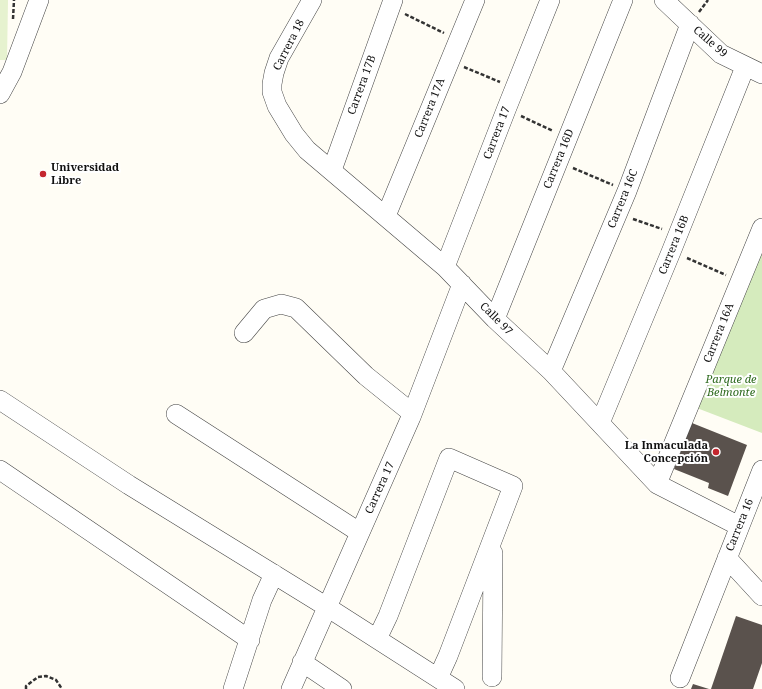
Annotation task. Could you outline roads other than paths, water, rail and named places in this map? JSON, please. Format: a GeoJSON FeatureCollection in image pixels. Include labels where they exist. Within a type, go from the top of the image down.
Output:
{"type":"FeatureCollection","features":[{"type":"Feature","properties":{"kind":"street"},"geometry":{"type":"LineString","coordinates":[[0,94],[12,72],[40,0]]}},
{"type":"Feature","properties":{"kind":"street","name":"Carrera 18"},"geometry":{"type":"LineString","coordinates":[[272,92],[274,73],[279,58],[312,0]]}},
{"type":"Feature","properties":{"kind":"street","name":"Carrera 17A"},"geometry":{"type":"LineString","coordinates":[[386,216],[475,0]]}},
{"type":"Feature","properties":{"kind":"street","name":"Carrera 17"},"geometry":{"type":"LineString","coordinates":[[445,267],[550,0]]}},
{"type":"Feature","properties":{"kind":"street","name":"Carrera 16D"},"geometry":{"type":"LineString","coordinates":[[495,319],[623,0]]}},
{"type":"Feature","properties":{"kind":"street","name":"Calle 99"},"geometry":{"type":"LineString","coordinates":[[664,0],[721,54],[754,70]]}},
{"type":"Feature","properties":{"kind":"street","name":"Carrera 17B"},"geometry":{"type":"LineString","coordinates":[[332,170],[392,3]]}},
{"type":"Feature","properties":{"kind":"street","name":"Carrera 16C"},"geometry":{"type":"LineString","coordinates":[[551,371],[627,191],[690,24]]}},
{"type":"Feature","properties":{"kind":"street","name":"Carrera 16B"},"geometry":{"type":"LineString","coordinates":[[600,423],[675,244],[754,70]]}},
{"type":"Feature","properties":{"kind":"street","name":"Calle 97"},"geometry":{"type":"LineString","coordinates":[[272,92],[277,106],[294,134],[307,150],[445,267],[495,319],[551,371],[657,484],[739,526]]}},
{"type":"Feature","properties":{"kind":"street","name":"Carrera 16A"},"geometry":{"type":"LineString","coordinates":[[657,484],[762,228]]}},
{"type":"Feature","properties":{"kind":"street","name":"Carrera 17"},"geometry":{"type":"LineString","coordinates":[[291,689],[412,413],[462,284]]}},
{"type":"Feature","properties":{"kind":"street"},"geometry":{"type":"LineString","coordinates":[[244,333],[264,309],[281,304],[296,308],[366,376],[412,413]]}},
{"type":"Feature","properties":{"kind":"street"},"geometry":{"type":"LineString","coordinates":[[0,400],[129,485],[327,607],[455,689]]}},
{"type":"Feature","properties":{"kind":"street"},"geometry":{"type":"LineString","coordinates":[[176,414],[359,532]]}},
{"type":"Feature","properties":{"kind":"street"},"geometry":{"type":"LineString","coordinates":[[377,639],[388,616],[449,458],[513,486],[493,541],[438,678]]}},
{"type":"Feature","properties":{"kind":"street"},"geometry":{"type":"LineString","coordinates":[[0,470],[250,640]]}},
{"type":"Feature","properties":{"kind":"street","name":"Carrera 16"},"geometry":{"type":"LineString","coordinates":[[680,678],[762,470]]}},
{"type":"Feature","properties":{"kind":"street"},"geometry":{"type":"LineString","coordinates":[[492,677],[493,541]]}},
{"type":"Feature","properties":{"kind":"street"},"geometry":{"type":"LineString","coordinates":[[727,558],[762,596]]}},
{"type":"Feature","properties":{"kind":"street"},"geometry":{"type":"LineString","coordinates":[[233,689],[262,600],[274,574]]}},
{"type":"Feature","properties":{"kind":"street"},"geometry":{"type":"LineString","coordinates":[[302,662],[342,689]]}},
{"type":"Feature","properties":{"kind":"place","name":"Universidad Libre"},"geometry":{"type":"Point","coordinates":[43,174]}},
{"type":"Feature","properties":{"kind":"place","name":"La Inmaculada Concepción"},"geometry":{"type":"Point","coordinates":[716,452]}},
{"type":"Feature","properties":{"kind":"park label","name":"Parque de Belmonte"},"geometry":{"type":"Point","coordinates":[731,386]}}]}
